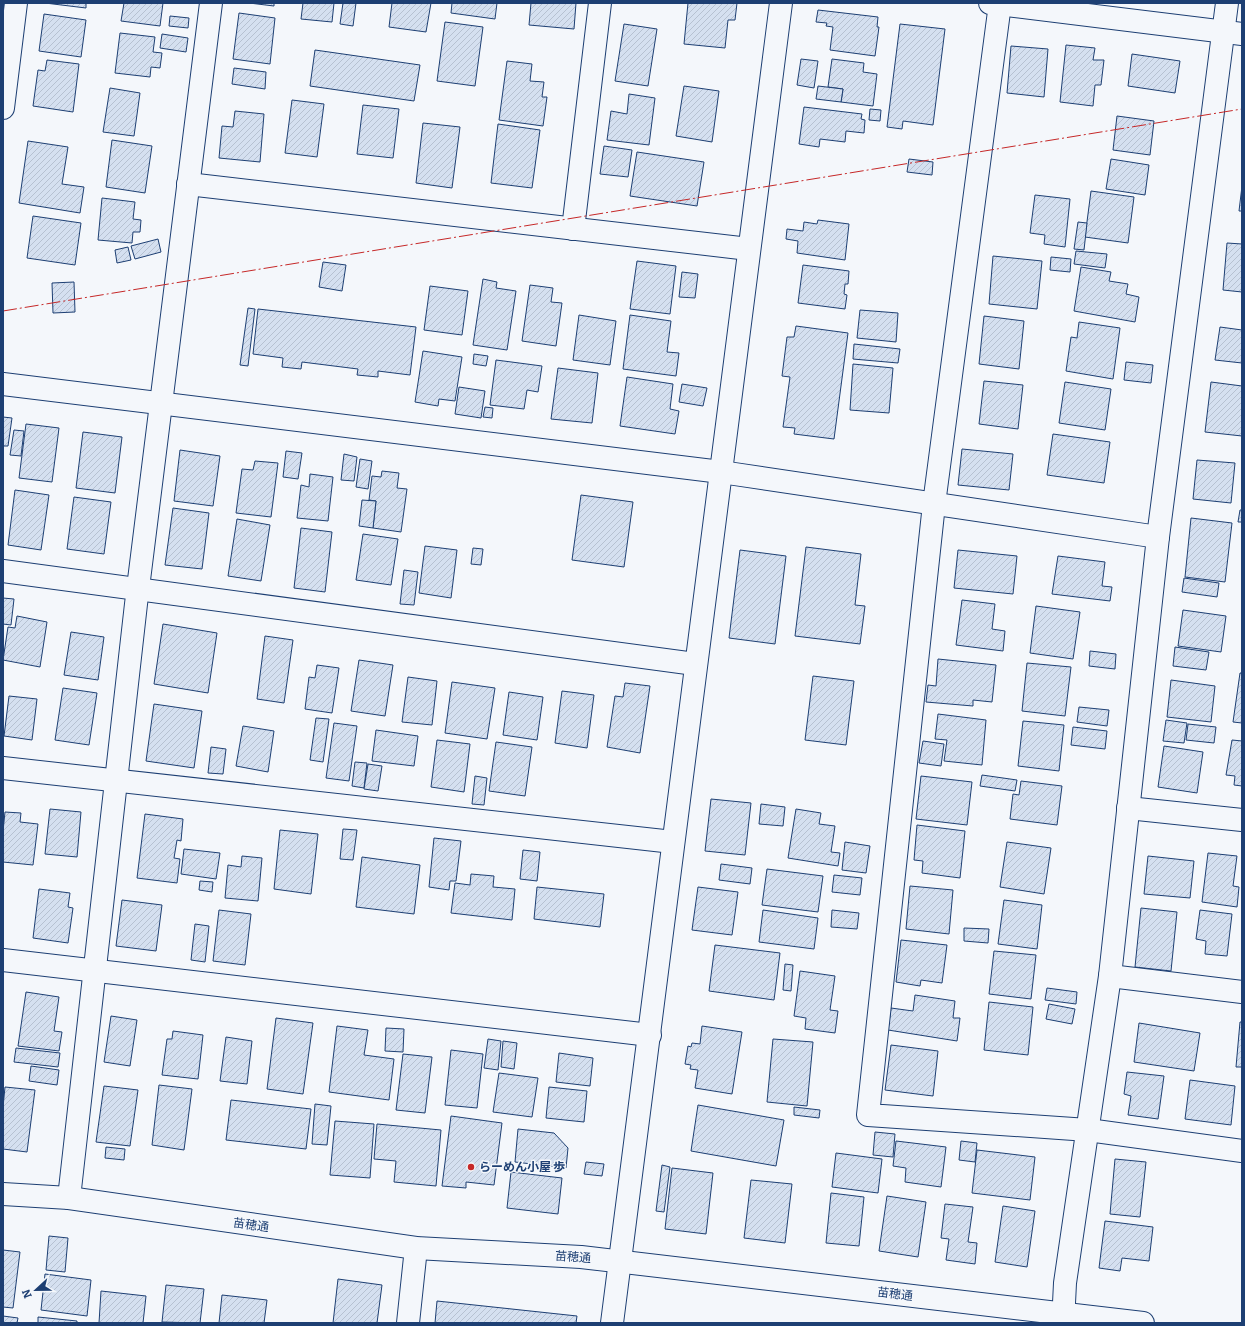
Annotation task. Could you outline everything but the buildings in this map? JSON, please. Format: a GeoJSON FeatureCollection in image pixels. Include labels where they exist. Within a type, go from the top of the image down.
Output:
{"type":"FeatureCollection","features":[{"type":"Feature","properties":{"kind":"street"},"geometry":{"type":"LineString","coordinates":[[3,108],[16,3]]}},
{"type":"Feature","properties":{"kind":"street"},"geometry":{"type":"LineString","coordinates":[[68,1198],[138,589],[211,3]]}},
{"type":"Feature","properties":{"kind":"street"},"geometry":{"type":"LineString","coordinates":[[573,229],[600,3]]}},
{"type":"Feature","properties":{"kind":"street"},"geometry":{"type":"LineString","coordinates":[[612,1323],[650,1035],[673,842],[780,3]]}},
{"type":"Feature","properties":{"kind":"street"},"geometry":{"type":"LineString","coordinates":[[1064,1318],[1065,1283],[1110,976],[1158,537],[1233,33],[1227,3]]}},
{"type":"Feature","properties":{"kind":"street"},"geometry":{"type":"LineString","coordinates":[[1233,33],[995,4],[934,504],[868,1115],[1088,1130],[1242,1151]]}},
{"type":"Feature","properties":{"kind":"street"},"geometry":{"type":"LineString","coordinates":[[188,184],[749,249]]}},
{"type":"Feature","properties":{"kind":"street"},"geometry":{"type":"LineString","coordinates":[[3,384],[721,472],[1158,537]]}},
{"type":"Feature","properties":{"kind":"street"},"geometry":{"type":"LineString","coordinates":[[3,571],[696,664]]}},
{"type":"Feature","properties":{"kind":"street"},"geometry":{"type":"LineString","coordinates":[[3,768],[673,842]]}},
{"type":"Feature","properties":{"kind":"street"},"geometry":{"type":"LineString","coordinates":[[1128,808],[1242,820]]}},
{"type":"Feature","properties":{"kind":"street"},"geometry":{"type":"LineString","coordinates":[[3,960],[650,1035]]}},
{"type":"Feature","properties":{"kind":"street"},"geometry":{"type":"LineString","coordinates":[[1110,976],[1242,992]]}},
{"type":"Feature","properties":{"kind":"street","name":"苗穂通"},"geometry":{"type":"LineString","coordinates":[[3,1194],[68,1198],[416,1248],[581,1257],[1064,1318],[1143,1323]]}},
{"type":"Feature","properties":{"kind":"street"},"geometry":{"type":"LineString","coordinates":[[408,1323],[416,1248]]}},
{"type":"Feature","properties":{"kind":"power"},"geometry":{"type":"LineString","coordinates":[[3,311],[1242,109]]}},
{"type":"Feature","properties":{"kind":"place","name":"らーめん小屋 歩"},"geometry":{"type":"Point","coordinates":[471,1167]}}]}
